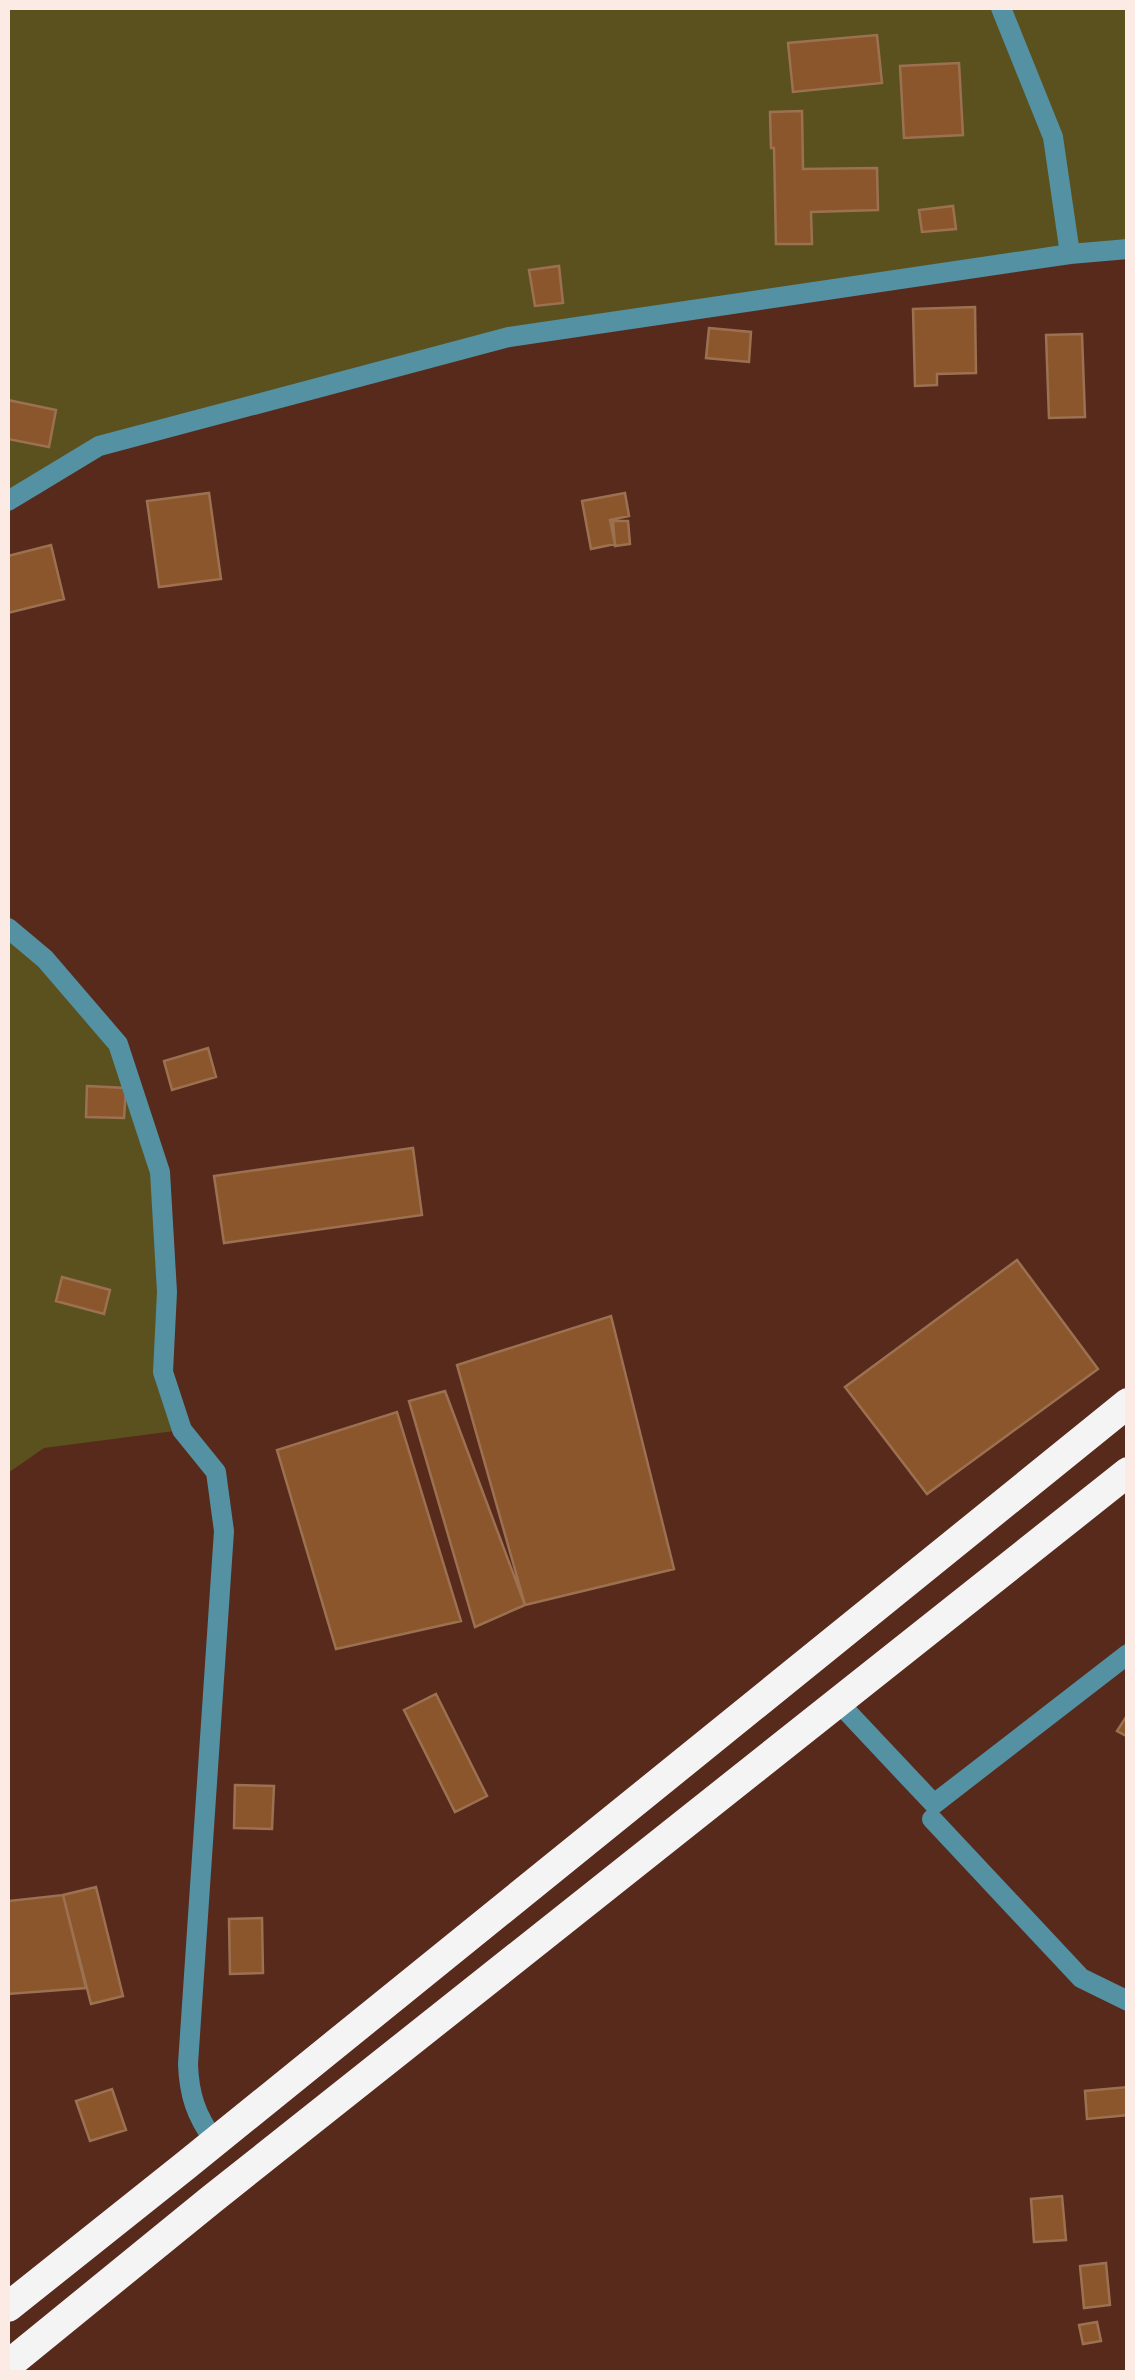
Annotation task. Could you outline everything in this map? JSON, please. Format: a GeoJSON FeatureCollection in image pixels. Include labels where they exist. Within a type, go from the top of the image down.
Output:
{"type":"FeatureCollection","features":[{"type":"Feature","properties":{"kind":"highway"},"geometry":{"type":"LineString","coordinates":[[8,2307],[1128,1402]]}},
{"type":"Feature","properties":{"kind":"highway"},"geometry":{"type":"LineString","coordinates":[[8,2364],[1128,1472]]}},
{"type":"Feature","properties":{"kind":"street"},"geometry":{"type":"LineString","coordinates":[[1002,8],[1053,137],[1070,254]]}},
{"type":"Feature","properties":{"kind":"street"},"geometry":{"type":"LineString","coordinates":[[8,501],[100,446],[509,337],[1070,254],[1128,249]]}},
{"type":"Feature","properties":{"kind":"street"},"geometry":{"type":"LineString","coordinates":[[8,928],[45,959],[118,1044],[160,1172],[167,1292],[163,1372],[182,1430],[216,1472],[224,1531],[188,2064],[193,2105],[214,2140]]}},
{"type":"Feature","properties":{"kind":"street"},"geometry":{"type":"LineString","coordinates":[[838,1702],[934,1804],[1128,1654]]}},
{"type":"Feature","properties":{"kind":"street"},"geometry":{"type":"LineString","coordinates":[[932,1820],[1081,1978],[1128,2002]]}},
{"type":"Feature","properties":{"kind":"shaded area"},"geometry":{"type":"Polygon","coordinates":[[[8,8],[1126,8],[1127,249],[509,337],[99,446],[8,501],[8,8]]]}},
{"type":"Feature","properties":{"kind":"shaded area"},"geometry":{"type":"Polygon","coordinates":[[[8,928],[118,1044],[160,1172],[163,1372],[182,1430],[44,1448],[8,1473],[8,928]]]}},
{"type":"Feature","properties":{"kind":"building"},"geometry":{"type":"Polygon","coordinates":[[[877,35],[882,83],[793,92],[788,43],[877,35]]]}},
{"type":"Feature","properties":{"kind":"building"},"geometry":{"type":"Polygon","coordinates":[[[959,63],[963,135],[904,138],[900,66],[959,63]]]}},
{"type":"Feature","properties":{"kind":"building"},"geometry":{"type":"Polygon","coordinates":[[[802,111],[803,169],[877,168],[878,210],[811,212],[812,244],[776,244],[770,112],[802,111]]]}},
{"type":"Feature","properties":{"kind":"building"},"geometry":{"type":"Polygon","coordinates":[[[953,206],[956,229],[922,232],[919,210],[953,206]]]}},
{"type":"Feature","properties":{"kind":"building"},"geometry":{"type":"Polygon","coordinates":[[[559,266],[563,303],[535,306],[529,270],[559,266]]]}},
{"type":"Feature","properties":{"kind":"building"},"geometry":{"type":"Polygon","coordinates":[[[975,307],[976,373],[937,374],[937,385],[915,386],[913,309],[975,307]]]}},
{"type":"Feature","properties":{"kind":"building"},"geometry":{"type":"Polygon","coordinates":[[[709,328],[751,332],[749,362],[706,358],[709,328]]]}},
{"type":"Feature","properties":{"kind":"building"},"geometry":{"type":"Polygon","coordinates":[[[1082,334],[1085,417],[1049,418],[1046,335],[1082,334]]]}},
{"type":"Feature","properties":{"kind":"building"},"geometry":{"type":"Polygon","coordinates":[[[8,400],[56,410],[49,447],[8,439],[8,400]]]}},
{"type":"Feature","properties":{"kind":"building"},"geometry":{"type":"Polygon","coordinates":[[[209,493],[221,579],[159,587],[147,501],[209,493]]]}},
{"type":"Feature","properties":{"kind":"building"},"geometry":{"type":"Polygon","coordinates":[[[625,493],[629,516],[610,520],[615,544],[591,549],[582,501],[625,493]]]}},
{"type":"Feature","properties":{"kind":"building"},"geometry":{"type":"Polygon","coordinates":[[[613,521],[628,521],[630,544],[615,546],[613,521]]]}},
{"type":"Feature","properties":{"kind":"building"},"geometry":{"type":"Polygon","coordinates":[[[51,545],[64,599],[8,613],[8,556],[51,545]]]}},
{"type":"Feature","properties":{"kind":"building"},"geometry":{"type":"Polygon","coordinates":[[[208,1048],[216,1077],[172,1090],[164,1061],[208,1048]]]}},
{"type":"Feature","properties":{"kind":"building"},"geometry":{"type":"Polygon","coordinates":[[[87,1086],[126,1088],[124,1118],[86,1117],[87,1086]]]}},
{"type":"Feature","properties":{"kind":"building"},"geometry":{"type":"Polygon","coordinates":[[[413,1148],[422,1215],[224,1243],[214,1176],[413,1148]]]}},
{"type":"Feature","properties":{"kind":"building"},"geometry":{"type":"Polygon","coordinates":[[[1017,1260],[1098,1369],[927,1494],[845,1387],[1017,1260]]]}},
{"type":"Feature","properties":{"kind":"building"},"geometry":{"type":"Polygon","coordinates":[[[62,1277],[110,1290],[104,1314],[56,1301],[62,1277]]]}},
{"type":"Feature","properties":{"kind":"building"},"geometry":{"type":"Polygon","coordinates":[[[611,1316],[674,1569],[525,1605],[457,1365],[611,1316]]]}},
{"type":"Feature","properties":{"kind":"building"},"geometry":{"type":"Polygon","coordinates":[[[445,1391],[525,1605],[475,1627],[409,1401],[445,1391]]]}},
{"type":"Feature","properties":{"kind":"building"},"geometry":{"type":"Polygon","coordinates":[[[397,1412],[461,1621],[336,1649],[277,1450],[397,1412]]]}},
{"type":"Feature","properties":{"kind":"building"},"geometry":{"type":"Polygon","coordinates":[[[436,1694],[487,1796],[455,1812],[404,1710],[436,1694]]]}},
{"type":"Feature","properties":{"kind":"building"},"geometry":{"type":"Polygon","coordinates":[[[1128,1714],[1128,1737],[1117,1731],[1128,1714]]]}},
{"type":"Feature","properties":{"kind":"building"},"geometry":{"type":"Polygon","coordinates":[[[235,1785],[274,1786],[272,1829],[234,1828],[235,1785]]]}},
{"type":"Feature","properties":{"kind":"building"},"geometry":{"type":"Polygon","coordinates":[[[96,1887],[123,1996],[91,2004],[63,1895],[96,1887]]]}},
{"type":"Feature","properties":{"kind":"building"},"geometry":{"type":"Polygon","coordinates":[[[63,1895],[86,1988],[8,1994],[8,1901],[63,1895]]]}},
{"type":"Feature","properties":{"kind":"building"},"geometry":{"type":"Polygon","coordinates":[[[262,1918],[263,1973],[230,1974],[229,1919],[262,1918]]]}},
{"type":"Feature","properties":{"kind":"building"},"geometry":{"type":"Polygon","coordinates":[[[1128,2087],[1128,2115],[1087,2119],[1085,2091],[1128,2087]]]}},
{"type":"Feature","properties":{"kind":"building"},"geometry":{"type":"Polygon","coordinates":[[[112,2089],[126,2130],[90,2141],[76,2101],[112,2089]]]}},
{"type":"Feature","properties":{"kind":"building"},"geometry":{"type":"Polygon","coordinates":[[[1062,2196],[1066,2240],[1034,2242],[1031,2199],[1062,2196]]]}},
{"type":"Feature","properties":{"kind":"building"},"geometry":{"type":"Polygon","coordinates":[[[1106,2263],[1110,2305],[1084,2308],[1080,2266],[1106,2263]]]}},
{"type":"Feature","properties":{"kind":"building"},"geometry":{"type":"Polygon","coordinates":[[[1097,2322],[1101,2341],[1083,2344],[1079,2325],[1097,2322]]]}}]}
